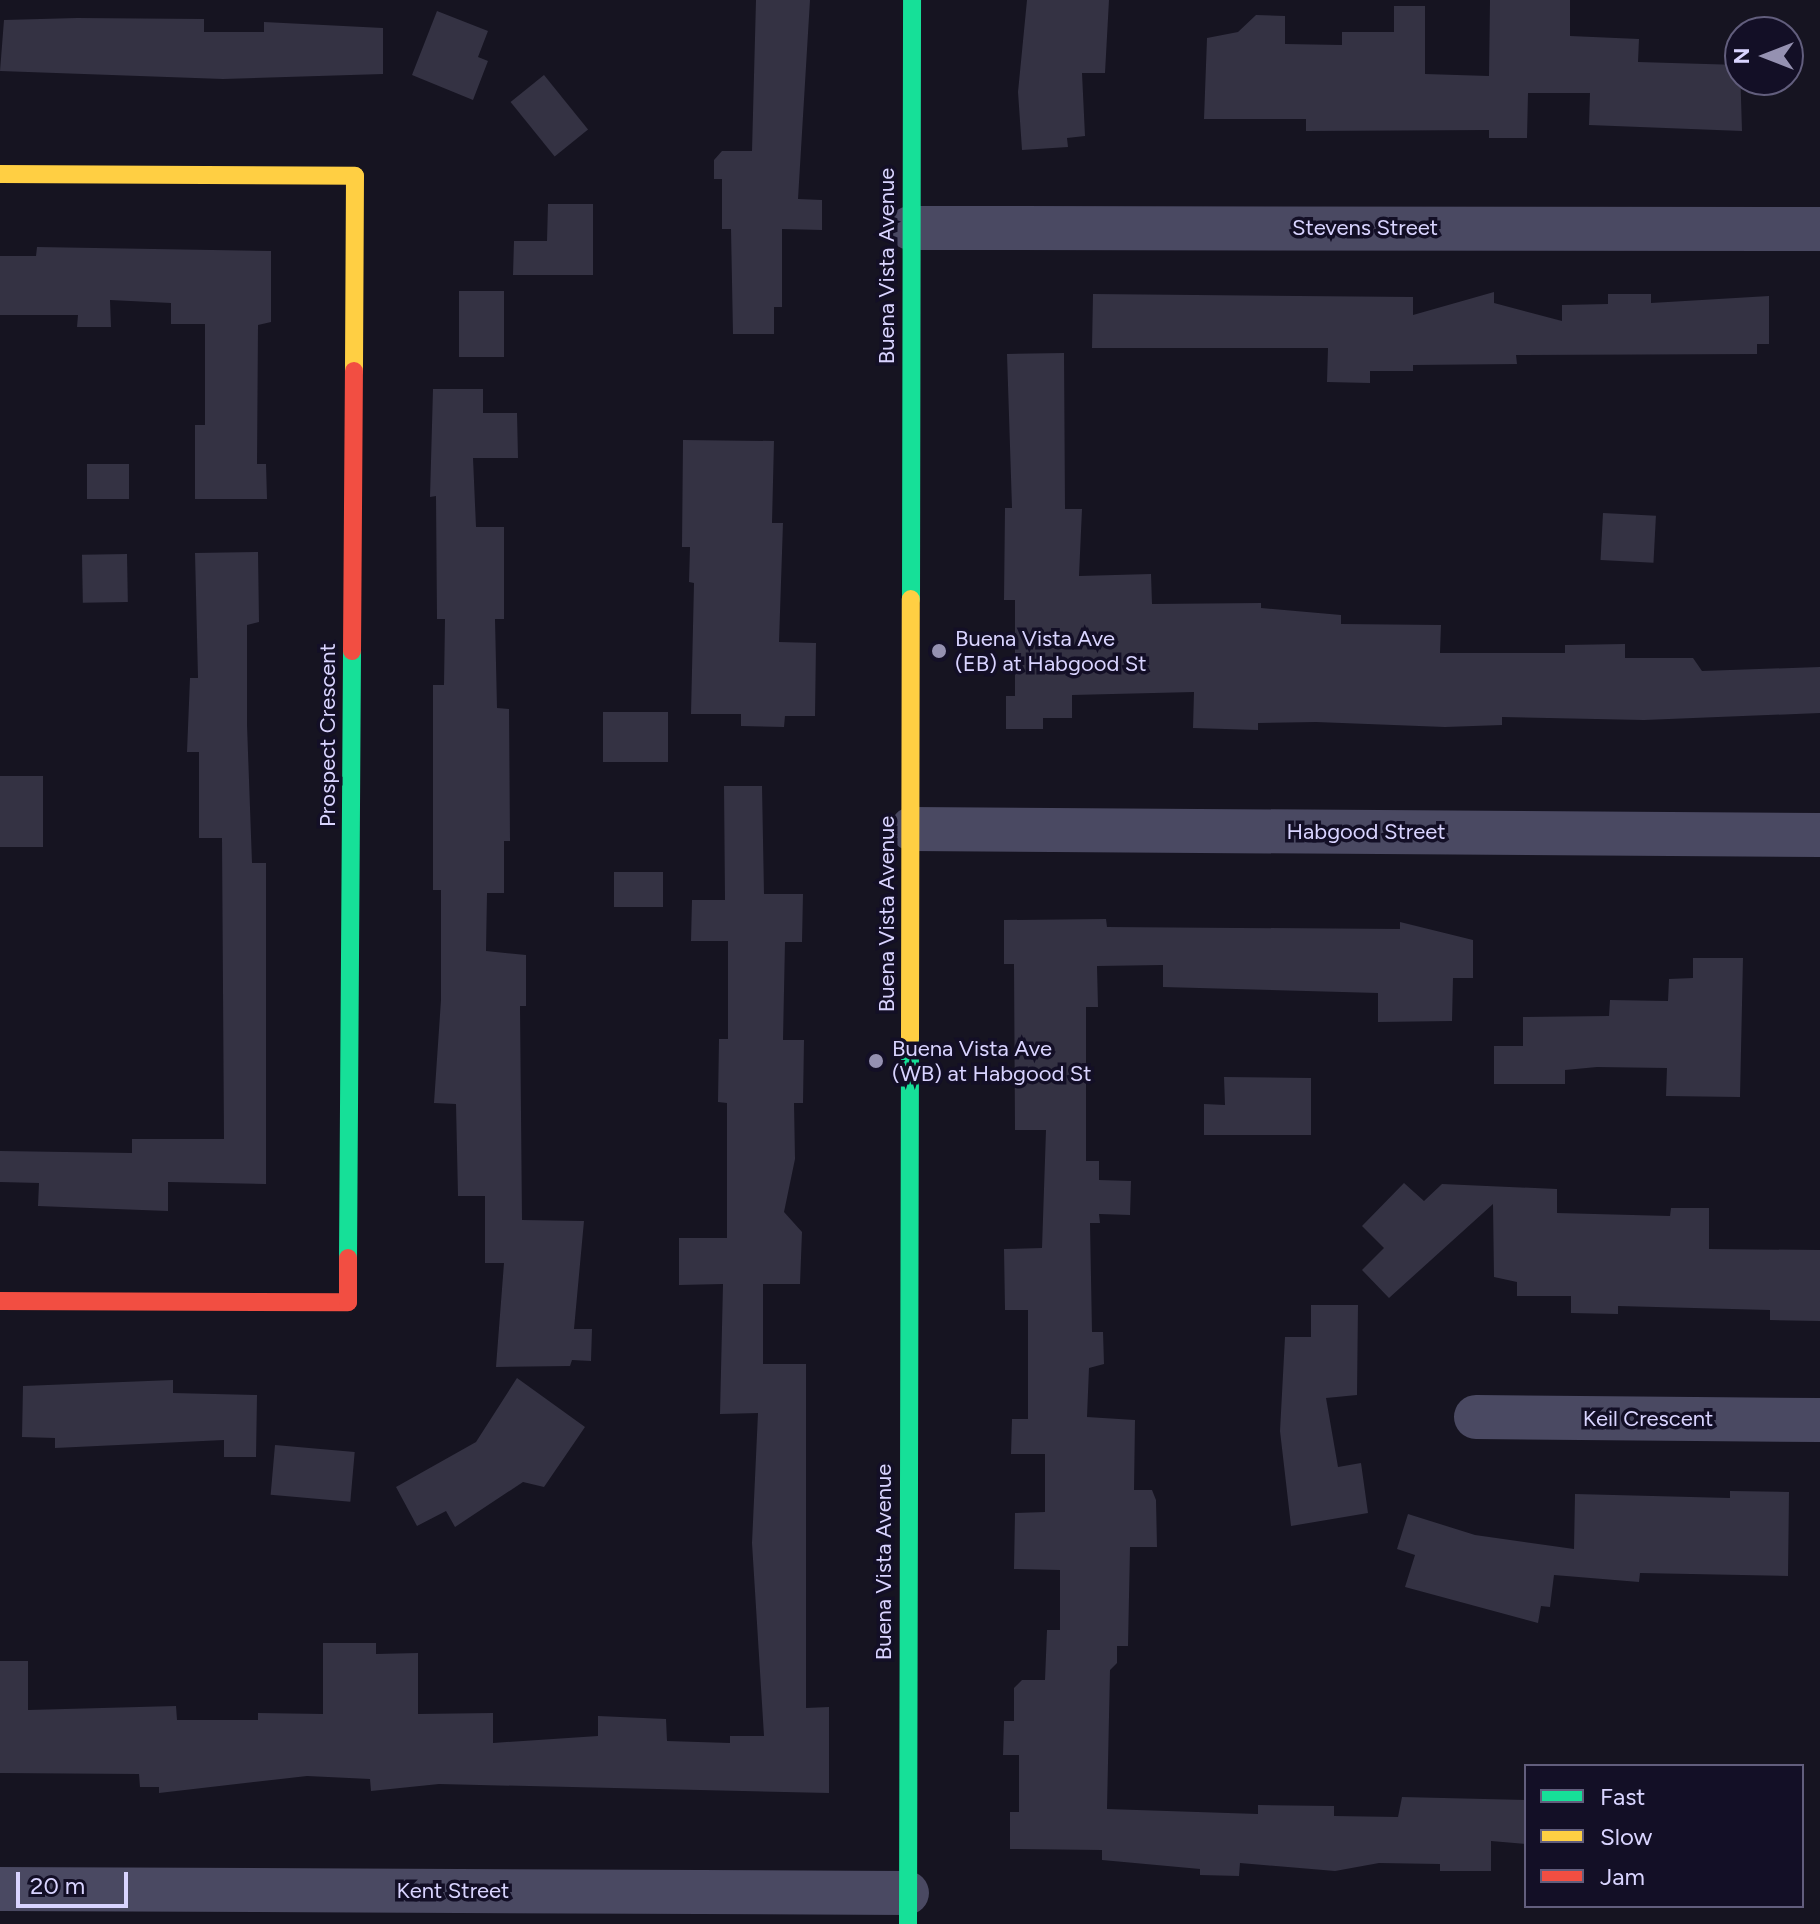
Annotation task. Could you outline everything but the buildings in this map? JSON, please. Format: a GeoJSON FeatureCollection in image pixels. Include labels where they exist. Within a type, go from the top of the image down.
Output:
{"type":"FeatureCollection","features":[{"type":"Feature","properties":{"kind":"street","name":"Buena Vista Avenue"},"geometry":{"type":"LineString","coordinates":[[907,1908],[912,0]]}},
{"type":"Feature","properties":{"kind":"street","name":"Prospect Crescent"},"geometry":{"type":"LineString","coordinates":[[0,174],[355,176],[348,1302],[0,1301]]}},
{"type":"Feature","properties":{"kind":"street","name":"Stevens Street"},"geometry":{"type":"LineString","coordinates":[[910,228],[1820,229]]}},
{"type":"Feature","properties":{"kind":"street","name":"Habgood Street"},"geometry":{"type":"LineString","coordinates":[[912,829],[1820,835]]}},
{"type":"Feature","properties":{"kind":"street","name":"Keil Crescent"},"geometry":{"type":"LineString","coordinates":[[1476,1417],[1820,1420]]}},
{"type":"Feature","properties":{"kind":"street","name":"Kent Street"},"geometry":{"type":"LineString","coordinates":[[0,1889],[907,1908]]}},
{"type":"Feature","properties":{"kind":"traffic: fast"},"geometry":{"type":"LineString","coordinates":[[911,599],[912,0]]}},
{"type":"Feature","properties":{"kind":"traffic: fast"},"geometry":{"type":"LineString","coordinates":[[348,1258],[352,651]]}},
{"type":"Feature","properties":{"kind":"traffic: fast"},"geometry":{"type":"LineString","coordinates":[[908,1924],[910,1039]]}},
{"type":"Feature","properties":{"kind":"traffic: slow"},"geometry":{"type":"LineString","coordinates":[[0,174],[355,176],[354,371]]}},
{"type":"Feature","properties":{"kind":"traffic: slow"},"geometry":{"type":"LineString","coordinates":[[910,1039],[911,599]]}},
{"type":"Feature","properties":{"kind":"traffic: jam"},"geometry":{"type":"LineString","coordinates":[[352,651],[354,371]]}},
{"type":"Feature","properties":{"kind":"traffic: jam"},"geometry":{"type":"LineString","coordinates":[[0,1301],[348,1302],[348,1258]]}},
{"type":"Feature","properties":{"kind":"place","name":"Buena Vista Ave (EB) at Habgood St"},"geometry":{"type":"Point","coordinates":[939,651]}},
{"type":"Feature","properties":{"kind":"place","name":"Buena Vista Ave (WB) at Habgood St"},"geometry":{"type":"Point","coordinates":[876,1061]}}]}
